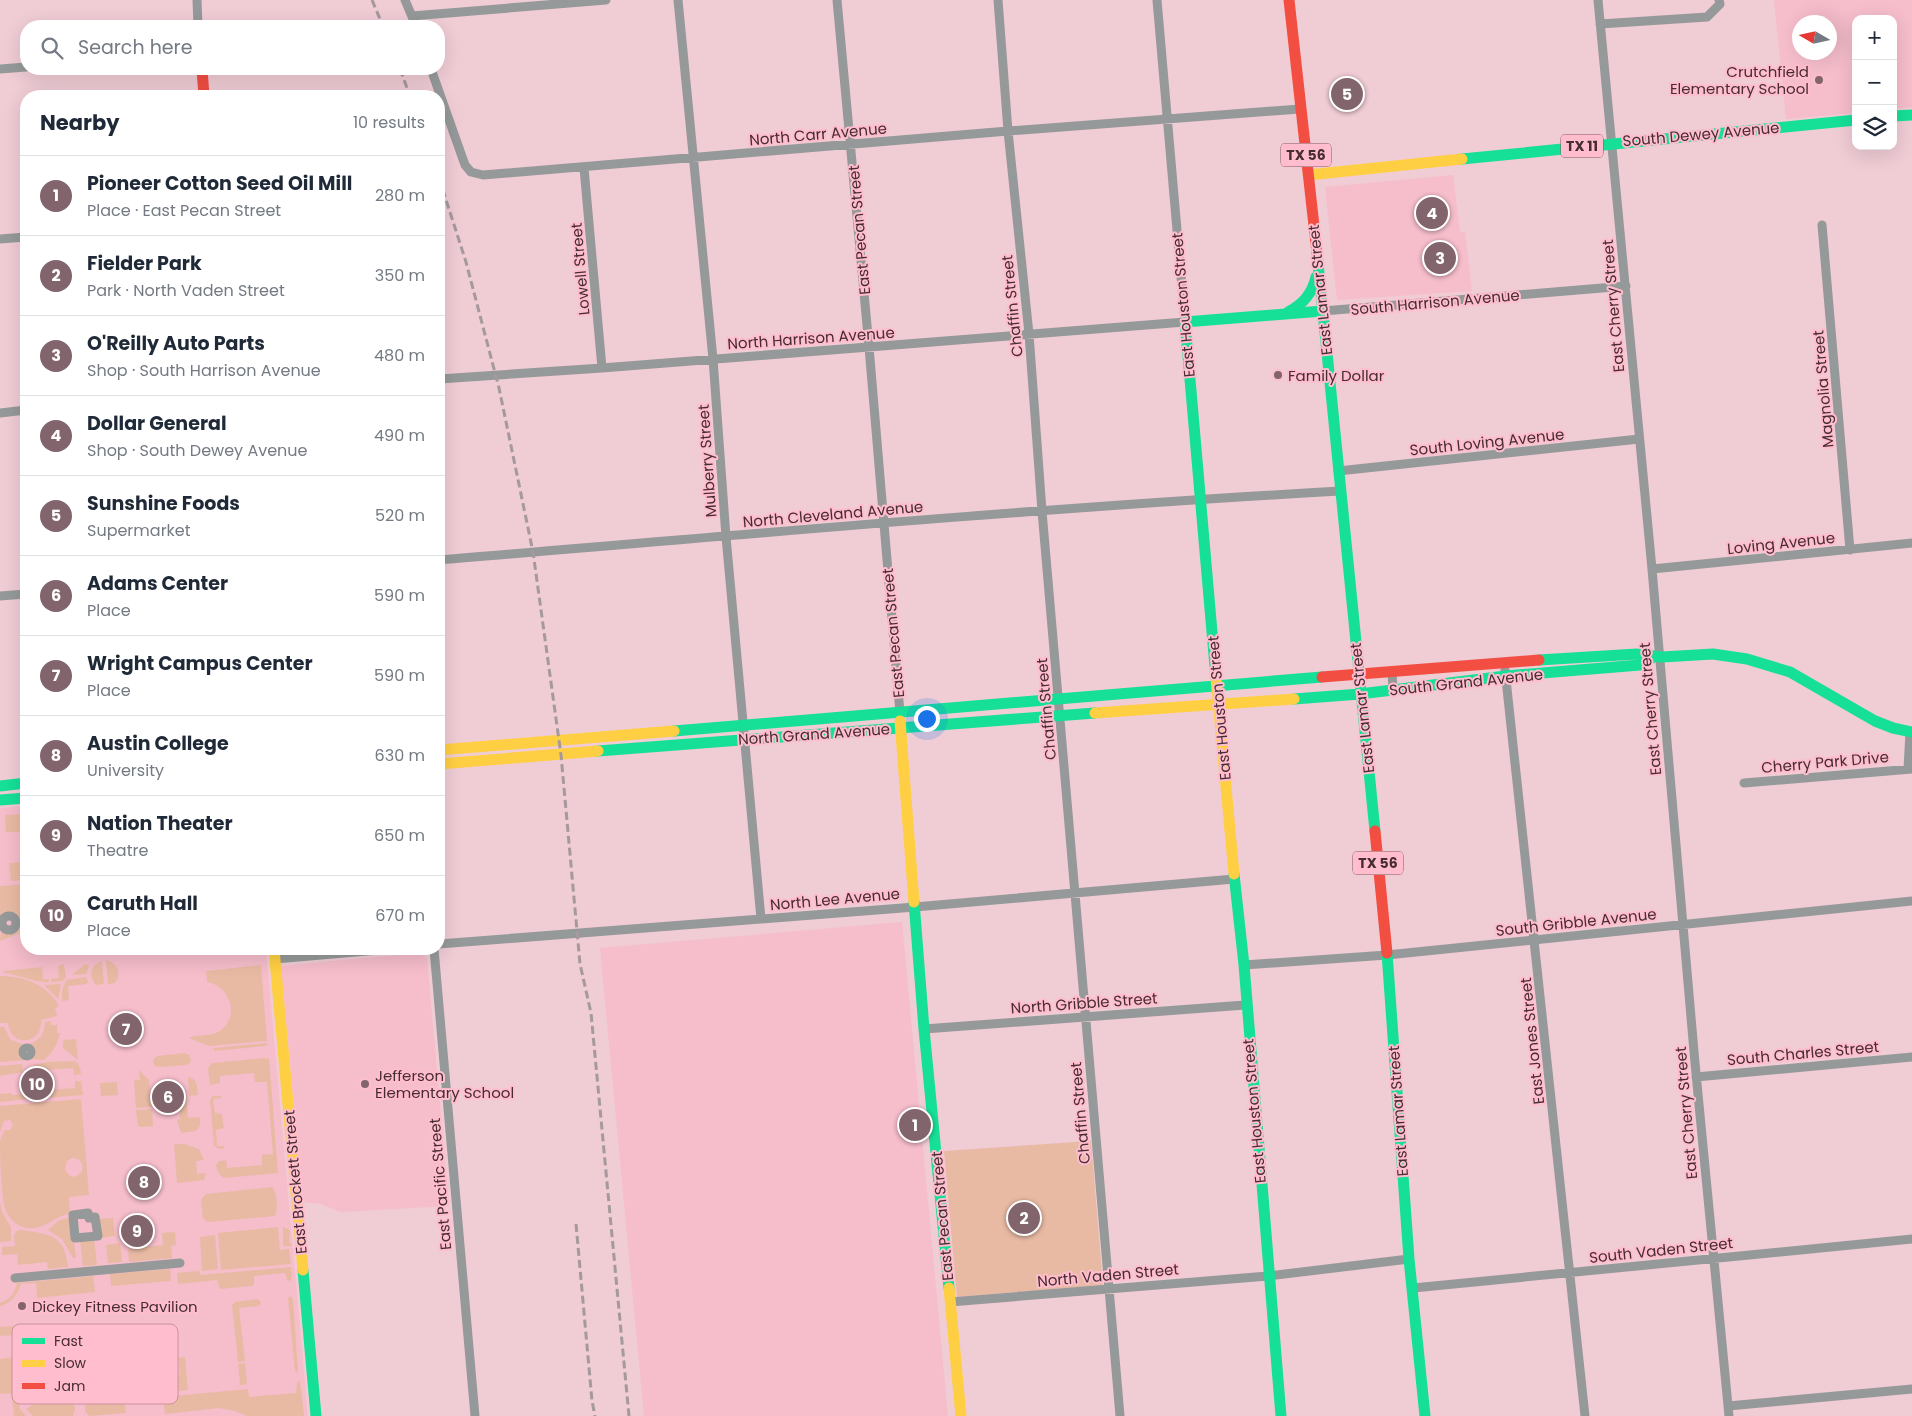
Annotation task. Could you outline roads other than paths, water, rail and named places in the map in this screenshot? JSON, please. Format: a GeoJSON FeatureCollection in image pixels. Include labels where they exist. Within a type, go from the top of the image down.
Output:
{"type":"FeatureCollection","features":[{"type":"Feature","properties":{"kind":"main road","name":"East Lamar Street"},"geometry":{"type":"LineString","coordinates":[[1289,0],[1318,266],[1387,956],[1409,1259],[1414,1288],[1426,1416]]}},
{"type":"Feature","properties":{"kind":"main road"},"geometry":{"type":"LineString","coordinates":[[202,75],[204,90]]}},
{"type":"Feature","properties":{"kind":"main road"},"geometry":{"type":"LineString","coordinates":[[1897,116],[1912,115]]}},
{"type":"Feature","properties":{"kind":"main road","name":"South Dewey Avenue"},"geometry":{"type":"LineString","coordinates":[[1308,174],[1852,120]]}},
{"type":"Feature","properties":{"kind":"main road"},"geometry":{"type":"LineString","coordinates":[[1284,314],[1308,300],[1314,289],[1318,266]]}},
{"type":"Feature","properties":{"kind":"main road","name":"South Harrison Avenue"},"geometry":{"type":"LineString","coordinates":[[1185,322],[1322,311]]}},
{"type":"Feature","properties":{"kind":"main road","name":"East Houston Street"},"geometry":{"type":"LineString","coordinates":[[1185,322],[1234,879],[1244,965],[1245,1005],[1280,1416]]}},
{"type":"Feature","properties":{"kind":"main road","name":"South Grand Avenue"},"geometry":{"type":"LineString","coordinates":[[1218,686],[1504,662],[1636,654],[1655,658],[1707,654],[1742,658],[1774,665],[1800,676],[1856,712],[1878,722],[1911,732]]}},
{"type":"Feature","properties":{"kind":"main road","name":"South Grand Avenue"},"geometry":{"type":"LineString","coordinates":[[1219,703],[1360,694],[1506,676],[1640,664],[1655,658]]}},
{"type":"Feature","properties":{"kind":"main road","name":"North Grand Avenue"},"geometry":{"type":"LineString","coordinates":[[445,750],[1218,686]]}},
{"type":"Feature","properties":{"kind":"main road","name":"North Grand Avenue"},"geometry":{"type":"LineString","coordinates":[[445,764],[1219,703]]}},
{"type":"Feature","properties":{"kind":"main road","name":"East Pecan Street"},"geometry":{"type":"LineString","coordinates":[[900,712],[924,1029],[961,1416]]}},
{"type":"Feature","properties":{"kind":"main road"},"geometry":{"type":"LineString","coordinates":[[0,786],[20,784]]}},
{"type":"Feature","properties":{"kind":"main road"},"geometry":{"type":"LineString","coordinates":[[0,800],[20,798]]}},
{"type":"Feature","properties":{"kind":"main road","name":"East Brockett Street"},"geometry":{"type":"LineString","coordinates":[[274,955],[316,1416]]}},
{"type":"Feature","properties":{"kind":"street"},"geometry":{"type":"LineString","coordinates":[[196,0],[198,20]]}},
{"type":"Feature","properties":{"kind":"street"},"geometry":{"type":"LineString","coordinates":[[405,0],[414,20]]}},
{"type":"Feature","properties":{"kind":"street"},"geometry":{"type":"LineString","coordinates":[[412,16],[606,0]]}},
{"type":"Feature","properties":{"kind":"street","name":"Mulberry Street"},"geometry":{"type":"LineString","coordinates":[[678,0],[713,359],[726,537],[761,919]]}},
{"type":"Feature","properties":{"kind":"street","name":"East Pecan Street"},"geometry":{"type":"LineString","coordinates":[[837,0],[900,712]]}},
{"type":"Feature","properties":{"kind":"street","name":"Chaffin Street"},"geometry":{"type":"LineString","coordinates":[[998,0],[1008,131],[1029,334],[1042,511],[1120,1416]]}},
{"type":"Feature","properties":{"kind":"street","name":"East Houston Street"},"geometry":{"type":"LineString","coordinates":[[1157,0],[1185,322]]}},
{"type":"Feature","properties":{"kind":"street","name":"East Cherry Street"},"geometry":{"type":"LineString","coordinates":[[1598,0],[1652,569],[1655,658],[1729,1416]]}},
{"type":"Feature","properties":{"kind":"street"},"geometry":{"type":"LineString","coordinates":[[1600,24],[1707,16],[1719,2]]}},
{"type":"Feature","properties":{"kind":"street"},"geometry":{"type":"LineString","coordinates":[[0,69],[20,67]]}},
{"type":"Feature","properties":{"kind":"street","name":"North Carr Avenue"},"geometry":{"type":"LineString","coordinates":[[433,75],[438,90]]}},
{"type":"Feature","properties":{"kind":"street","name":"North Carr Avenue"},"geometry":{"type":"LineString","coordinates":[[445,109],[465,165],[471,172],[483,175],[1300,108]]}},
{"type":"Feature","properties":{"kind":"street","name":"Lowell Street"},"geometry":{"type":"LineString","coordinates":[[584,168],[602,368]]}},
{"type":"Feature","properties":{"kind":"street","name":"Magnolia Street"},"geometry":{"type":"LineString","coordinates":[[1822,225],[1850,550]]}},
{"type":"Feature","properties":{"kind":"street"},"geometry":{"type":"LineString","coordinates":[[0,239],[20,237]]}},
{"type":"Feature","properties":{"kind":"street","name":"South Harrison Avenue"},"geometry":{"type":"LineString","coordinates":[[1322,311],[1626,286]]}},
{"type":"Feature","properties":{"kind":"street","name":"North Harrison Avenue"},"geometry":{"type":"LineString","coordinates":[[445,379],[869,348],[1185,322]]}},
{"type":"Feature","properties":{"kind":"street"},"geometry":{"type":"LineString","coordinates":[[0,412],[20,410]]}},
{"type":"Feature","properties":{"kind":"street","name":"South Loving Avenue"},"geometry":{"type":"LineString","coordinates":[[1338,471],[1639,439]]}},
{"type":"Feature","properties":{"kind":"street","name":"North Cleveland Avenue"},"geometry":{"type":"LineString","coordinates":[[445,560],[1200,499],[1340,492]]}},
{"type":"Feature","properties":{"kind":"street","name":"Loving Avenue"},"geometry":{"type":"LineString","coordinates":[[1652,569],[1912,543]]}},
{"type":"Feature","properties":{"kind":"street"},"geometry":{"type":"LineString","coordinates":[[0,596],[20,594]]}},
{"type":"Feature","properties":{"kind":"street","name":"East Jones Street"},"geometry":{"type":"LineString","coordinates":[[1504,662],[1585,1416]]}},
{"type":"Feature","properties":{"kind":"street"},"geometry":{"type":"LineString","coordinates":[[1392,672],[1393,690]]}},
{"type":"Feature","properties":{"kind":"street","name":"Cherry Park Drive"},"geometry":{"type":"LineString","coordinates":[[1744,783],[1910,769],[1911,732]]}},
{"type":"Feature","properties":{"kind":"street","name":"North Lee Avenue"},"geometry":{"type":"LineString","coordinates":[[445,944],[915,907],[1234,879]]}},
{"type":"Feature","properties":{"kind":"street","name":"South Gribble Avenue"},"geometry":{"type":"LineString","coordinates":[[1244,965],[1387,956],[1912,901]]}},
{"type":"Feature","properties":{"kind":"street","name":"East Pacific Street"},"geometry":{"type":"LineString","coordinates":[[435,955],[475,1416]]}},
{"type":"Feature","properties":{"kind":"street","name":"North Gribble Street"},"geometry":{"type":"LineString","coordinates":[[924,1029],[1245,1005]]}},
{"type":"Feature","properties":{"kind":"street","name":"South Charles Street"},"geometry":{"type":"LineString","coordinates":[[1696,1077],[1912,1057]]}},
{"type":"Feature","properties":{"kind":"street","name":"South Vaden Street"},"geometry":{"type":"LineString","coordinates":[[1414,1288],[1912,1239]]}},
{"type":"Feature","properties":{"kind":"street"},"geometry":{"type":"LineString","coordinates":[[1268,1276],[1409,1259]]}},
{"type":"Feature","properties":{"kind":"street"},"geometry":{"type":"LineString","coordinates":[[15,1278],[180,1262]]}},
{"type":"Feature","properties":{"kind":"street","name":"North Vaden Street"},"geometry":{"type":"LineString","coordinates":[[950,1302],[1268,1276]]}},
{"type":"Feature","properties":{"kind":"street"},"geometry":{"type":"LineString","coordinates":[[1728,1406],[1912,1389]]}},
{"type":"Feature","properties":{"kind":"railway"},"geometry":{"type":"LineString","coordinates":[[372,0],[380,20]]}},
{"type":"Feature","properties":{"kind":"railway"},"geometry":{"type":"LineString","coordinates":[[402,75],[408,90]]}},
{"type":"Feature","properties":{"kind":"railway"},"geometry":{"type":"LineString","coordinates":[[445,197],[466,262],[499,388],[533,552],[561,755],[580,964],[591,1013],[629,1416]]}},
{"type":"Feature","properties":{"kind":"railway"},"geometry":{"type":"LineString","coordinates":[[576,1224],[592,1401],[595,1416]]}},
{"type":"Feature","properties":{"kind":"place","name":"Crutchfield Elementary School"},"geometry":{"type":"Point","coordinates":[1819,80]}},
{"type":"Feature","properties":{"kind":"place","name":"Sunshine Foods"},"geometry":{"type":"Point","coordinates":[1347,94]}},
{"type":"Feature","properties":{"kind":"place","name":"Dollar General"},"geometry":{"type":"Point","coordinates":[1432,213]}},
{"type":"Feature","properties":{"kind":"place","name":"O'Reilly Auto Parts"},"geometry":{"type":"Point","coordinates":[1440,258]}},
{"type":"Feature","properties":{"kind":"place","name":"Family Dollar"},"geometry":{"type":"Point","coordinates":[1278,375]}},
{"type":"Feature","properties":{"kind":"place","name":"Wright Campus Center"},"geometry":{"type":"Point","coordinates":[126,1029]}},
{"type":"Feature","properties":{"kind":"place","name":"Caruth Hall"},"geometry":{"type":"Point","coordinates":[37,1084]}},
{"type":"Feature","properties":{"kind":"place","name":"Jefferson Elementary School"},"geometry":{"type":"Point","coordinates":[365,1084]}},
{"type":"Feature","properties":{"kind":"place","name":"Adams Center"},"geometry":{"type":"Point","coordinates":[168,1097]}},
{"type":"Feature","properties":{"kind":"place","name":"Pioneer Cotton Seed Oil Mill"},"geometry":{"type":"Point","coordinates":[915,1125]}},
{"type":"Feature","properties":{"kind":"place","name":"Austin College"},"geometry":{"type":"Point","coordinates":[144,1182]}},
{"type":"Feature","properties":{"kind":"place","name":"Fielder Park"},"geometry":{"type":"Point","coordinates":[1024,1218]}},
{"type":"Feature","properties":{"kind":"place","name":"Nation Theater"},"geometry":{"type":"Point","coordinates":[137,1231]}},
{"type":"Feature","properties":{"kind":"place","name":"Dickey Fitness Pavilion"},"geometry":{"type":"Point","coordinates":[22,1306]}}]}
